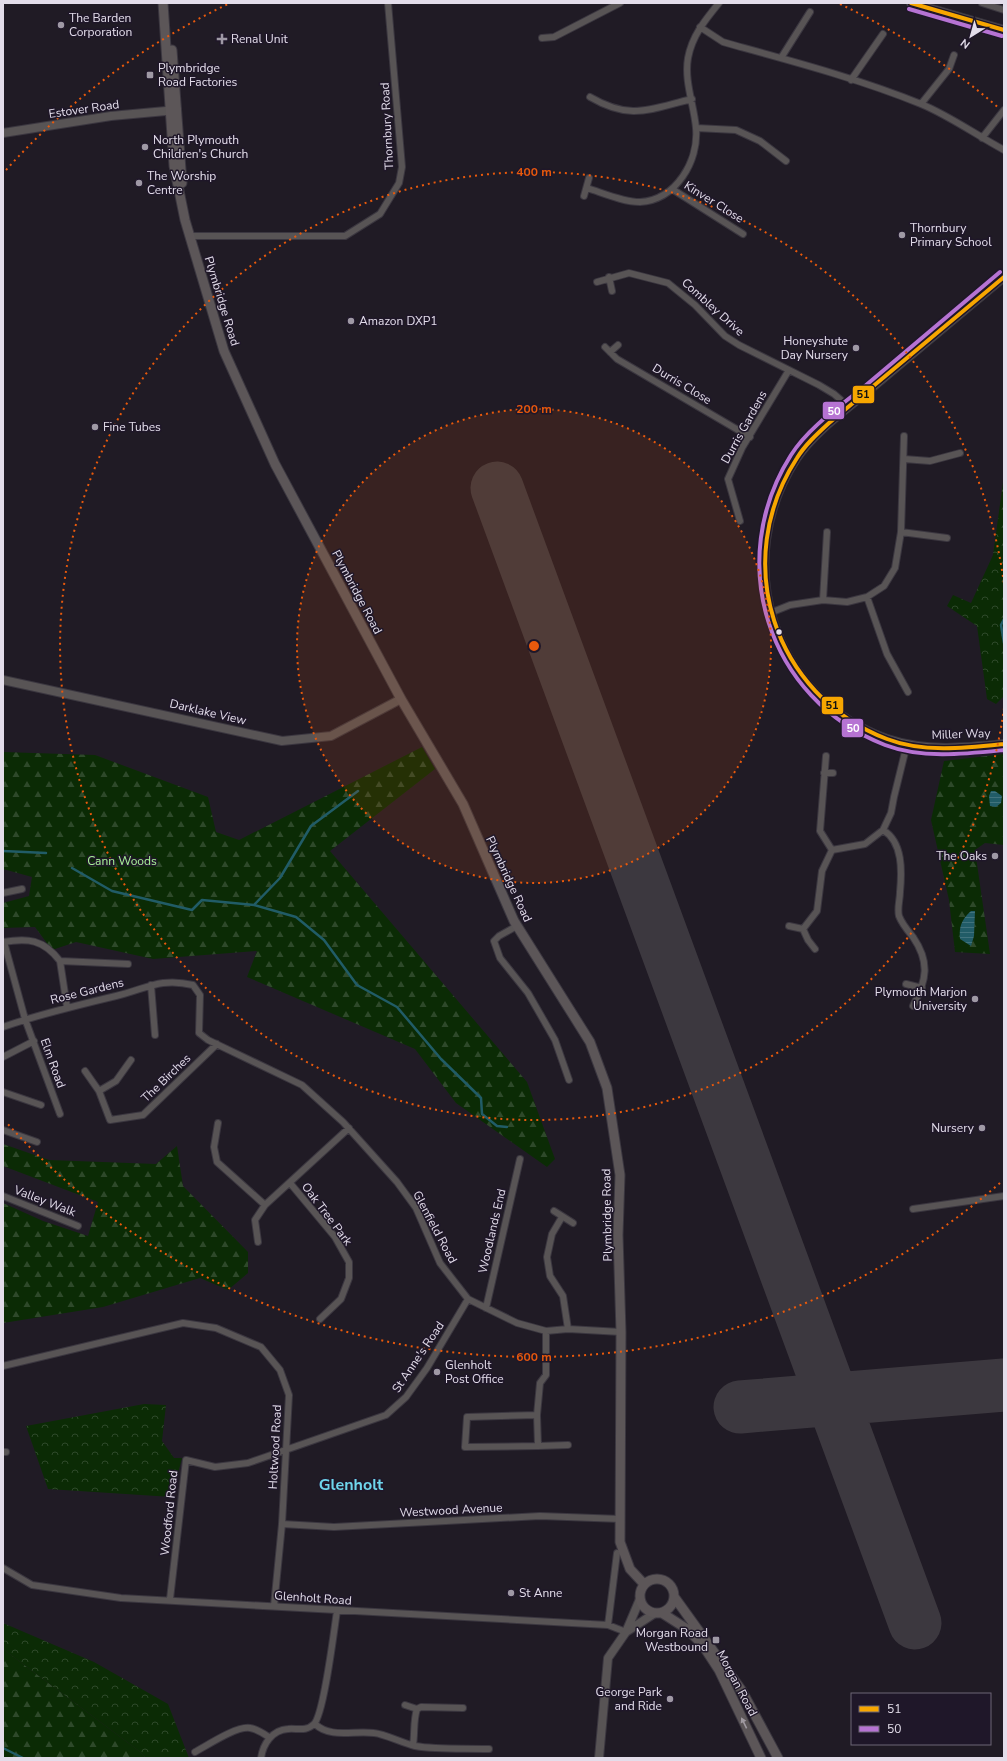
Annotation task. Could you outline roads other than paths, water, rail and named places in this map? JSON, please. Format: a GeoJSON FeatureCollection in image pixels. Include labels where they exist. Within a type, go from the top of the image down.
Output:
{"type":"FeatureCollection","features":[{"type":"Feature","properties":{"kind":"main road","name":"Plymbridge Road"},"geometry":{"type":"LineString","coordinates":[[163,3],[173,110]]}},
{"type":"Feature","properties":{"kind":"main road","name":"Plymbridge Road"},"geometry":{"type":"LineString","coordinates":[[168,3],[174,166],[185,220],[224,350],[269,451],[401,699],[463,804],[517,926],[590,1042],[607,1088],[620,1175],[618,1235],[621,1332],[620,1542],[630,1569],[644,1584]]}},
{"type":"Feature","properties":{"kind":"main road"},"geometry":{"type":"LineString","coordinates":[[654,1578],[667,1581],[672,1586],[675,1598],[672,1606],[658,1613],[648,1611],[643,1606],[640,1599],[640,1590],[644,1584],[654,1578]]}},
{"type":"Feature","properties":{"kind":"main road","name":"Morgan Road"},"geometry":{"type":"LineString","coordinates":[[675,1598],[742,1691],[778,1758]]}},
{"type":"Feature","properties":{"kind":"main road","name":"Morgan Road"},"geometry":{"type":"LineString","coordinates":[[658,1613],[687,1629],[702,1644],[718,1670],[761,1758]]}},
{"type":"Feature","properties":{"kind":"main road","name":"Morgan Road"},"geometry":{"type":"LineString","coordinates":[[761,1728],[774,1758]]}},
{"type":"Feature","properties":{"kind":"street","name":"Thornbury Road"},"geometry":{"type":"LineString","coordinates":[[190,236],[345,236],[380,214],[399,183],[402,167],[388,3]]}},
{"type":"Feature","properties":{"kind":"street"},"geometry":{"type":"LineString","coordinates":[[542,38],[554,37],[620,3]]}},
{"type":"Feature","properties":{"kind":"street"},"geometry":{"type":"LineString","coordinates":[[587,188],[638,202],[657,198],[672,189],[681,179],[693,155],[696,145],[696,128],[687,74],[691,46],[700,27],[719,3]]}},
{"type":"Feature","properties":{"kind":"street"},"geometry":{"type":"LineString","coordinates":[[911,3],[1004,30]]}},
{"type":"Feature","properties":{"kind":"street"},"geometry":{"type":"LineString","coordinates":[[982,3],[1004,10]]}},
{"type":"Feature","properties":{"kind":"street"},"geometry":{"type":"LineString","coordinates":[[781,58],[810,12]]}},
{"type":"Feature","properties":{"kind":"street"},"geometry":{"type":"LineString","coordinates":[[700,27],[723,42],[781,58],[921,104],[955,120],[982,138],[1004,150]]}},
{"type":"Feature","properties":{"kind":"street"},"geometry":{"type":"LineString","coordinates":[[851,80],[883,34]]}},
{"type":"Feature","properties":{"kind":"street"},"geometry":{"type":"LineString","coordinates":[[921,104],[949,69],[954,55]]}},
{"type":"Feature","properties":{"kind":"street"},"geometry":{"type":"LineString","coordinates":[[590,97],[619,111],[630,112],[692,99]]}},
{"type":"Feature","properties":{"kind":"street","name":"Estover Road"},"geometry":{"type":"LineString","coordinates":[[3,133],[111,116],[173,110]]}},
{"type":"Feature","properties":{"kind":"street"},"geometry":{"type":"LineString","coordinates":[[982,138],[1004,110]]}},
{"type":"Feature","properties":{"kind":"street"},"geometry":{"type":"LineString","coordinates":[[696,128],[736,130],[760,141],[786,161]]}},
{"type":"Feature","properties":{"kind":"street"},"geometry":{"type":"LineString","coordinates":[[584,196],[589,178]]}},
{"type":"Feature","properties":{"kind":"street","name":"Kinver Close"},"geometry":{"type":"LineString","coordinates":[[672,189],[743,234]]}},
{"type":"Feature","properties":{"kind":"street","name":"Combley Drive"},"geometry":{"type":"LineString","coordinates":[[597,282],[609,277],[630,273],[668,283],[695,305],[725,336],[739,345],[834,394],[849,407]]}},
{"type":"Feature","properties":{"kind":"street"},"geometry":{"type":"LineString","coordinates":[[609,277],[612,291]]}},
{"type":"Feature","properties":{"kind":"street","name":"Miller Way"},"geometry":{"type":"LineString","coordinates":[[1003,280],[849,407],[806,445],[782,482],[774,504],[765,541],[764,559],[767,597],[770,613],[779,639],[790,660],[816,694],[852,722],[887,738],[922,747],[948,748],[1004,744]]}},
{"type":"Feature","properties":{"kind":"street"},"geometry":{"type":"LineString","coordinates":[[610,352],[618,345]]}},
{"type":"Feature","properties":{"kind":"street","name":"Durris Close"},"geometry":{"type":"LineString","coordinates":[[605,347],[617,358],[750,437]]}},
{"type":"Feature","properties":{"kind":"street","name":"Durris Gardens"},"geometry":{"type":"LineString","coordinates":[[740,520],[728,479],[742,448],[789,370]]}},
{"type":"Feature","properties":{"kind":"street"},"geometry":{"type":"LineString","coordinates":[[770,613],[790,605],[823,600],[848,602],[867,598],[884,586],[894,568],[901,532],[904,436]]}},
{"type":"Feature","properties":{"kind":"street"},"geometry":{"type":"LineString","coordinates":[[904,459],[930,461],[960,453]]}},
{"type":"Feature","properties":{"kind":"street"},"geometry":{"type":"LineString","coordinates":[[823,600],[827,532]]}},
{"type":"Feature","properties":{"kind":"street"},"geometry":{"type":"LineString","coordinates":[[901,532],[947,538]]}},
{"type":"Feature","properties":{"kind":"street"},"geometry":{"type":"LineString","coordinates":[[867,598],[887,654],[908,692]]}},
{"type":"Feature","properties":{"kind":"street","name":"Darklake View"},"geometry":{"type":"LineString","coordinates":[[3,680],[282,741],[331,736],[401,699]]}},
{"type":"Feature","properties":{"kind":"street"},"geometry":{"type":"LineString","coordinates":[[832,850],[865,844],[883,830],[891,813],[907,744]]}},
{"type":"Feature","properties":{"kind":"street"},"geometry":{"type":"LineString","coordinates":[[826,756],[820,831],[832,850]]}},
{"type":"Feature","properties":{"kind":"street"},"geometry":{"type":"LineString","coordinates":[[824,773],[833,774]]}},
{"type":"Feature","properties":{"kind":"street"},"geometry":{"type":"LineString","coordinates":[[883,830],[892,835],[897,845],[901,872],[899,916],[919,946],[924,958],[925,969],[922,988],[913,1006]]}},
{"type":"Feature","properties":{"kind":"street"},"geometry":{"type":"LineString","coordinates":[[803,929],[817,911],[822,871],[832,850]]}},
{"type":"Feature","properties":{"kind":"street"},"geometry":{"type":"LineString","coordinates":[[3,893],[22,889]]}},
{"type":"Feature","properties":{"kind":"street"},"geometry":{"type":"LineString","coordinates":[[517,926],[499,936],[494,941],[500,958],[528,993],[555,1040],[569,1080]]}},
{"type":"Feature","properties":{"kind":"street"},"geometry":{"type":"LineString","coordinates":[[789,926],[803,929]]}},
{"type":"Feature","properties":{"kind":"street"},"geometry":{"type":"LineString","coordinates":[[803,929],[814,949]]}},
{"type":"Feature","properties":{"kind":"street"},"geometry":{"type":"LineString","coordinates":[[4,942],[21,939],[34,940],[45,947],[60,961],[67,1007]]}},
{"type":"Feature","properties":{"kind":"street","name":"Elm Road"},"geometry":{"type":"LineString","coordinates":[[4,942],[25,1019],[60,1114]]}},
{"type":"Feature","properties":{"kind":"street"},"geometry":{"type":"LineString","coordinates":[[60,961],[128,964]]}},
{"type":"Feature","properties":{"kind":"street","name":"Rose Gardens"},"geometry":{"type":"LineString","coordinates":[[3,1027],[67,1007],[118,995],[151,985],[164,982],[178,982]]}},
{"type":"Feature","properties":{"kind":"street","name":"Glenfield Road"},"geometry":{"type":"LineString","coordinates":[[178,982],[193,985],[200,995],[199,1033],[217,1044],[302,1086],[349,1128],[401,1187],[416,1208],[440,1263],[468,1298],[517,1323],[546,1331],[568,1329],[621,1332]]}},
{"type":"Feature","properties":{"kind":"street"},"geometry":{"type":"LineString","coordinates":[[906,984],[922,988]]}},
{"type":"Feature","properties":{"kind":"street"},"geometry":{"type":"LineString","coordinates":[[151,985],[155,1035]]}},
{"type":"Feature","properties":{"kind":"street"},"geometry":{"type":"LineString","coordinates":[[3,1057],[34,1041]]}},
{"type":"Feature","properties":{"kind":"street","name":"The Birches"},"geometry":{"type":"LineString","coordinates":[[85,1071],[99,1091],[110,1120],[143,1116],[217,1044]]}},
{"type":"Feature","properties":{"kind":"street"},"geometry":{"type":"LineString","coordinates":[[99,1091],[116,1081],[131,1060]]}},
{"type":"Feature","properties":{"kind":"street"},"geometry":{"type":"LineString","coordinates":[[3,1092],[42,1105]]}},
{"type":"Feature","properties":{"kind":"street"},"geometry":{"type":"LineString","coordinates":[[218,1123],[214,1148],[217,1162],[265,1205]]}},
{"type":"Feature","properties":{"kind":"street","name":"Oak Tree Park"},"geometry":{"type":"LineString","coordinates":[[258,1242],[255,1220],[265,1205],[349,1128]]}},
{"type":"Feature","properties":{"kind":"street"},"geometry":{"type":"LineString","coordinates":[[3,1130],[37,1142]]}},
{"type":"Feature","properties":{"kind":"street","name":"Woodlands End"},"geometry":{"type":"LineString","coordinates":[[486,1308],[520,1159]]}},
{"type":"Feature","properties":{"kind":"street","name":"Oak Tree Park"},"geometry":{"type":"LineString","coordinates":[[290,1183],[335,1237],[349,1262],[349,1278],[341,1299],[320,1319]]}},
{"type":"Feature","properties":{"kind":"street","name":"Valley Walk"},"geometry":{"type":"LineString","coordinates":[[3,1196],[78,1226]]}},
{"type":"Feature","properties":{"kind":"street"},"geometry":{"type":"LineString","coordinates":[[913,1209],[1004,1196]]}},
{"type":"Feature","properties":{"kind":"street"},"geometry":{"type":"LineString","coordinates":[[554,1211],[573,1223]]}},
{"type":"Feature","properties":{"kind":"street"},"geometry":{"type":"LineString","coordinates":[[562,1217],[552,1234],[547,1257],[550,1276],[563,1296],[568,1329]]}},
{"type":"Feature","properties":{"kind":"street","name":"St Anne's Road"},"geometry":{"type":"LineString","coordinates":[[286,1450],[386,1415],[406,1397],[427,1368],[468,1298]]}},
{"type":"Feature","properties":{"kind":"street","name":"Holtwood Road"},"geometry":{"type":"LineString","coordinates":[[3,1366],[183,1324],[216,1328],[261,1347],[280,1370],[288,1395],[282,1524],[274,1606]]}},
{"type":"Feature","properties":{"kind":"street"},"geometry":{"type":"LineString","coordinates":[[538,1446],[537,1415],[540,1383],[546,1375],[546,1331]]}},
{"type":"Feature","properties":{"kind":"street"},"geometry":{"type":"LineString","coordinates":[[537,1415],[467,1417],[465,1447],[568,1445]]}},
{"type":"Feature","properties":{"kind":"street","name":"Woodford Road"},"geometry":{"type":"LineString","coordinates":[[170,1599],[186,1460],[215,1467],[248,1463],[286,1450]]}},
{"type":"Feature","properties":{"kind":"street","name":"Westwood Avenue"},"geometry":{"type":"LineString","coordinates":[[282,1524],[334,1527],[540,1516],[621,1520]]}},
{"type":"Feature","properties":{"kind":"street"},"geometry":{"type":"LineString","coordinates":[[608,1625],[617,1553]]}},
{"type":"Feature","properties":{"kind":"street","name":"Glenholt Road"},"geometry":{"type":"LineString","coordinates":[[3,1568],[32,1585],[121,1598],[170,1599],[337,1611],[608,1625],[626,1632]]}},
{"type":"Feature","properties":{"kind":"street"},"geometry":{"type":"LineString","coordinates":[[599,1758],[608,1658],[626,1632],[640,1599]]}},
{"type":"Feature","properties":{"kind":"street"},"geometry":{"type":"LineString","coordinates":[[261,1758],[266,1742],[270,1738],[283,1730],[308,1728],[315,1724],[325,1690],[337,1611]]}},
{"type":"Feature","properties":{"kind":"street"},"geometry":{"type":"LineString","coordinates":[[626,1632],[658,1613]]}},
{"type":"Feature","properties":{"kind":"street"},"geometry":{"type":"LineString","coordinates":[[405,1705],[417,1709],[421,1707],[463,1708]]}},
{"type":"Feature","properties":{"kind":"street"},"geometry":{"type":"LineString","coordinates":[[413,1746],[415,1715],[417,1709]]}},
{"type":"Feature","properties":{"kind":"street"},"geometry":{"type":"LineString","coordinates":[[315,1724],[321,1730],[333,1733],[375,1732],[413,1746],[489,1749]]}},
{"type":"Feature","properties":{"kind":"street"},"geometry":{"type":"LineString","coordinates":[[195,1752],[239,1729],[249,1728],[259,1731],[270,1738]]}},
{"type":"Feature","properties":{"kind":"water"},"geometry":{"type":"Polygon","coordinates":[[[991,791],[995,791],[1002,796],[1001,803],[996,807],[990,806],[989,796],[991,791]]]}},
{"type":"Feature","properties":{"kind":"water"},"geometry":{"type":"Polygon","coordinates":[[[971,911],[975,911],[974,936],[971,946],[960,939],[960,927],[965,917],[971,911]]]}},
{"type":"Feature","properties":{"kind":"waterway"},"geometry":{"type":"LineString","coordinates":[[1004,619],[1001,625],[1004,643]]}},
{"type":"Feature","properties":{"kind":"waterway"},"geometry":{"type":"LineString","coordinates":[[254,905],[280,878],[311,826],[358,791]]}},
{"type":"Feature","properties":{"kind":"waterway"},"geometry":{"type":"LineString","coordinates":[[3,851],[46,853]]}},
{"type":"Feature","properties":{"kind":"waterway"},"geometry":{"type":"LineString","coordinates":[[72,868],[112,891],[192,910],[202,900],[254,905],[296,917],[324,940],[357,985],[397,1007],[441,1059],[481,1098],[482,1114],[497,1126],[507,1127]]}},
{"type":"Feature","properties":{"kind":"waterway"},"geometry":{"type":"LineString","coordinates":[[3,1748],[23,1758]]}},
{"type":"Feature","properties":{"kind":"place","name":"The Barden Corporation"},"geometry":{"type":"Point","coordinates":[61,25]}},
{"type":"Feature","properties":{"kind":"place","name":"Renal Unit"},"geometry":{"type":"Point","coordinates":[222,39]}},
{"type":"Feature","properties":{"kind":"place","name":"Plymbridge Road Factories"},"geometry":{"type":"Point","coordinates":[150,75]}},
{"type":"Feature","properties":{"kind":"place","name":"North Plymouth Children's Church"},"geometry":{"type":"Point","coordinates":[145,147]}},
{"type":"Feature","properties":{"kind":"place","name":"The Worship Centre"},"geometry":{"type":"Point","coordinates":[139,183]}},
{"type":"Feature","properties":{"kind":"place","name":"Thornbury Primary School"},"geometry":{"type":"Point","coordinates":[902,235]}},
{"type":"Feature","properties":{"kind":"place","name":"Amazon DXP1"},"geometry":{"type":"Point","coordinates":[351,321]}},
{"type":"Feature","properties":{"kind":"place","name":"Honeyshute Day Nursery"},"geometry":{"type":"Point","coordinates":[856,348]}},
{"type":"Feature","properties":{"kind":"place","name":"Fine Tubes"},"geometry":{"type":"Point","coordinates":[95,427]}},
{"type":"Feature","properties":{"kind":"place","name":"The Oaks"},"geometry":{"type":"Point","coordinates":[995,856]}},
{"type":"Feature","properties":{"kind":"place","name":"Plymouth Marjon University"},"geometry":{"type":"Point","coordinates":[975,999]}},
{"type":"Feature","properties":{"kind":"place","name":"Nursery"},"geometry":{"type":"Point","coordinates":[982,1128]}},
{"type":"Feature","properties":{"kind":"place","name":"Glenholt Post Office"},"geometry":{"type":"Point","coordinates":[437,1372]}},
{"type":"Feature","properties":{"kind":"place","name":"St Anne"},"geometry":{"type":"Point","coordinates":[511,1593]}},
{"type":"Feature","properties":{"kind":"place","name":"Morgan Road Westbound"},"geometry":{"type":"Point","coordinates":[716,1640]}},
{"type":"Feature","properties":{"kind":"place","name":"George Park and Ride"},"geometry":{"type":"Point","coordinates":[670,1699]}},
{"type":"Feature","properties":{"kind":"district","name":"Glenholt"},"geometry":{"type":"Point","coordinates":[351,1484]}},
{"type":"Feature","properties":{"kind":"park label","name":"Cann Woods"},"geometry":{"type":"Point","coordinates":[122,861]}}]}
